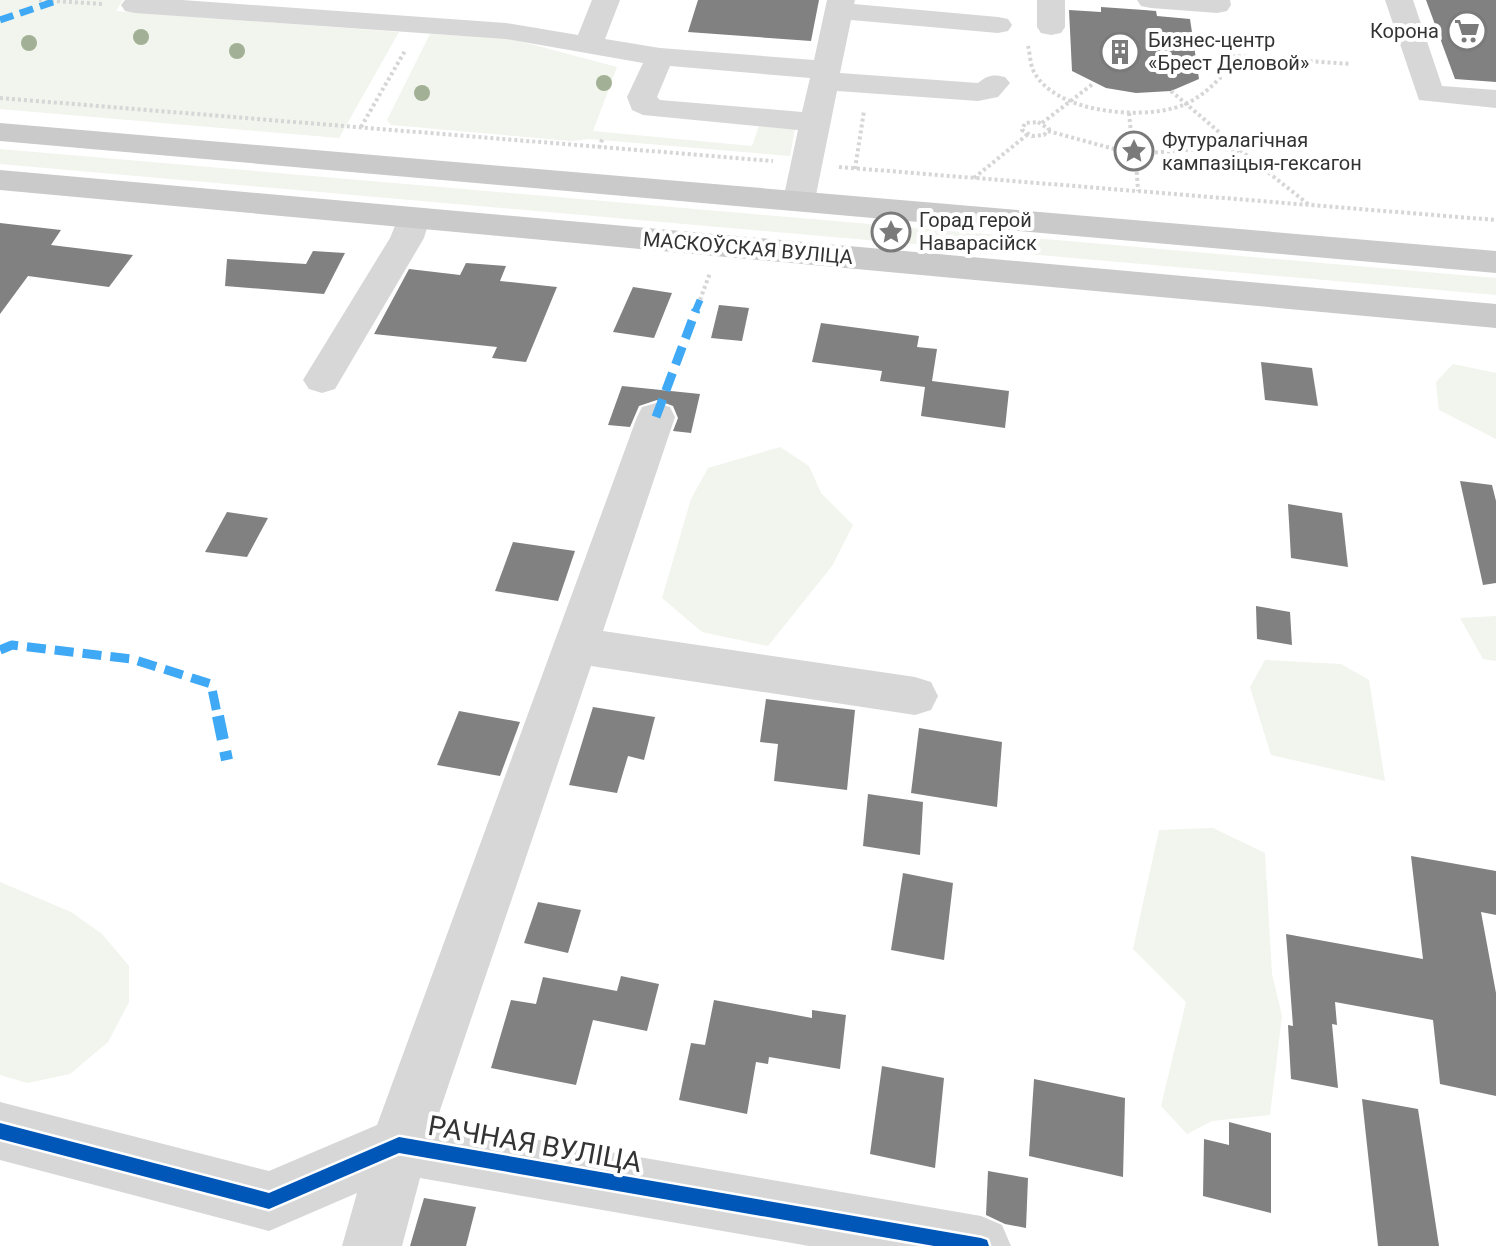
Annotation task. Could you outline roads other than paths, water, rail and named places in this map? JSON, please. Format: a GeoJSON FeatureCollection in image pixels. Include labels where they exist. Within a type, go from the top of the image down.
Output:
{"type":"FeatureCollection","features":[{"type":"Feature","properties":{"kind":"main road"},"geometry":{"type":"LineString","coordinates":[[0,132],[1496,262]]}},
{"type":"Feature","properties":{"kind":"main road","name":"МАСКОЎСКАЯ ВУЛІЦА"},"geometry":{"type":"LineString","coordinates":[[0,180],[1496,316]]}},
{"type":"Feature","properties":{"kind":"street"},"geometry":{"type":"LineString","coordinates":[[588,45],[606,0]]}},
{"type":"Feature","properties":{"kind":"street"},"geometry":{"type":"LineString","coordinates":[[1151,0],[1217,5],[1216,0]]}},
{"type":"Feature","properties":{"kind":"street"},"geometry":{"type":"LineString","coordinates":[[1399,0],[1430,94],[1496,99]]}},
{"type":"Feature","properties":{"kind":"street"},"geometry":{"type":"LineString","coordinates":[[137,3],[488,29],[660,57],[972,92],[987,91],[995,83]]}},
{"type":"Feature","properties":{"kind":"street"},"geometry":{"type":"LineString","coordinates":[[799,200],[840,6],[998,25]]}},
{"type":"Feature","properties":{"kind":"street"},"geometry":{"type":"LineString","coordinates":[[660,57],[642,97],[648,107],[816,122]]}},
{"type":"Feature","properties":{"kind":"street"},"geometry":{"type":"LineString","coordinates":[[322,380],[407,238],[413,218]]}},
{"type":"Feature","properties":{"kind":"street"},"geometry":{"type":"LineString","coordinates":[[372,1246],[399,1145],[656,417]]}},
{"type":"Feature","properties":{"kind":"street"},"geometry":{"type":"LineString","coordinates":[[574,645],[915,696]]}},
{"type":"Feature","properties":{"kind":"street","name":"РАЧНАЯ ВУЛІЦА"},"geometry":{"type":"LineString","coordinates":[[0,1131],[269,1201],[399,1145],[981,1246]]}},
{"type":"Feature","properties":{"kind":"place","name":"Корона"},"geometry":{"type":"Point","coordinates":[1467,31]}},
{"type":"Feature","properties":{"kind":"place","name":"Бизнес-центр «Брест Деловой»"},"geometry":{"type":"Point","coordinates":[1120,52]}},
{"type":"Feature","properties":{"kind":"place","name":"Футуралагічная кампазіцыя-гексагон"},"geometry":{"type":"Point","coordinates":[1134,151]}},
{"type":"Feature","properties":{"kind":"place","name":"Горад герой Наварасійск"},"geometry":{"type":"Point","coordinates":[891,232]}}]}
